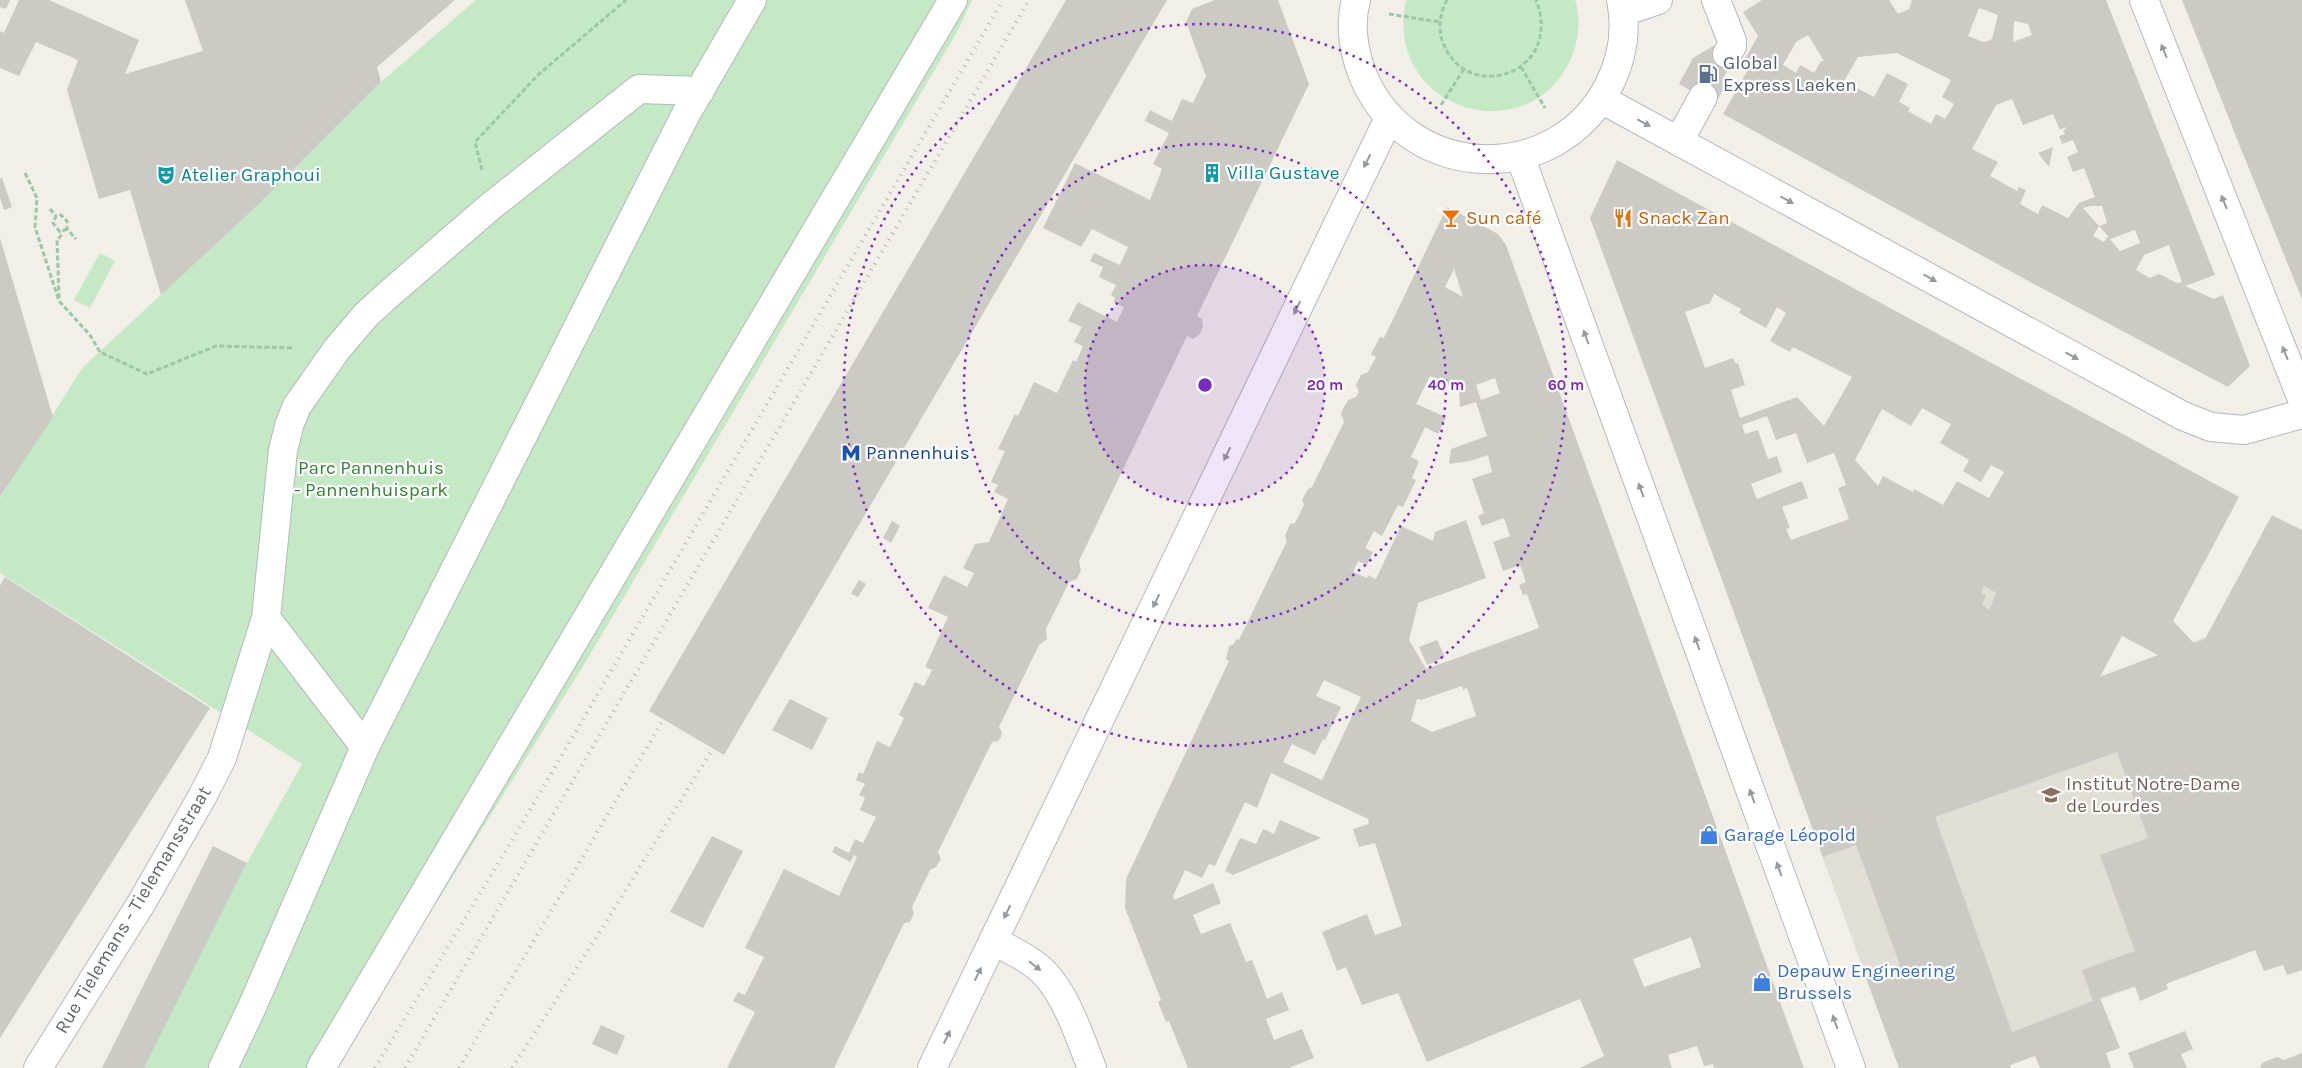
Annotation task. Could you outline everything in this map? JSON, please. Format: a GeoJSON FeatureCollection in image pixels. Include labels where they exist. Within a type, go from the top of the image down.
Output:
{"type":"FeatureCollection","features":[{"type":"Feature","properties":{"kind":"street"},"geometry":{"type":"LineString","coordinates":[[224,1068],[365,747],[700,90],[752,0]]}},
{"type":"Feature","properties":{"kind":"street"},"geometry":{"type":"LineString","coordinates":[[321,1068],[953,0]]}},
{"type":"Feature","properties":{"kind":"street"},"geometry":{"type":"LineString","coordinates":[[1356,0],[1353,37],[1359,66],[1371,94],[1389,118],[1419,141],[1436,150],[1463,158],[1492,160],[1520,156],[1562,138],[1584,120],[1602,99],[1615,72],[1623,43],[1622,6],[1658,0]]}},
{"type":"Feature","properties":{"kind":"street"},"geometry":{"type":"LineString","coordinates":[[2144,0],[2302,399]]}},
{"type":"Feature","properties":{"kind":"street","name":"Rue Tielemans - Tielemansstraat"},"geometry":{"type":"LineString","coordinates":[[38,1068],[142,902],[222,758],[266,618],[284,450],[290,423],[297,406],[337,349],[366,316],[389,294],[492,206],[639,89],[700,90]]}},
{"type":"Feature","properties":{"kind":"street"},"geometry":{"type":"LineString","coordinates":[[1602,99],[2183,416],[2211,427],[2244,430],[2302,414]]}},
{"type":"Feature","properties":{"kind":"street"},"geometry":{"type":"LineString","coordinates":[[1679,142],[1696,100]]}},
{"type":"Feature","properties":{"kind":"street"},"geometry":{"type":"LineString","coordinates":[[932,1068],[1389,118]]}},
{"type":"Feature","properties":{"kind":"street"},"geometry":{"type":"LineString","coordinates":[[1520,156],[1851,1068]]}},
{"type":"Feature","properties":{"kind":"street"},"geometry":{"type":"LineString","coordinates":[[266,618],[365,747]]}},
{"type":"Feature","properties":{"kind":"street"},"geometry":{"type":"LineString","coordinates":[[994,941],[1035,964],[1047,976],[1075,1025],[1092,1068]]}},
{"type":"Feature","properties":{"kind":"path"},"geometry":{"type":"LineString","coordinates":[[492,206],[475,142],[538,75],[626,0]]}},
{"type":"Feature","properties":{"kind":"path"},"geometry":{"type":"LineString","coordinates":[[1447,0],[1440,22],[1440,35],[1445,49],[1453,60],[1464,69],[1478,75],[1493,77],[1508,74],[1521,67],[1532,56],[1541,36],[1542,14],[1536,0]]}},
{"type":"Feature","properties":{"kind":"path"},"geometry":{"type":"LineString","coordinates":[[1382,13],[1440,22]]}},
{"type":"Feature","properties":{"kind":"path"},"geometry":{"type":"LineString","coordinates":[[1521,67],[1538,97]]}},
{"type":"Feature","properties":{"kind":"path"},"geometry":{"type":"LineString","coordinates":[[1442,105],[1464,69]]}},
{"type":"Feature","properties":{"kind":"path"},"geometry":{"type":"LineString","coordinates":[[25,173],[37,198],[35,227],[59,301],[90,335],[100,352],[148,374],[216,346],[337,349]]}},
{"type":"Feature","properties":{"kind":"path"},"geometry":{"type":"LineString","coordinates":[[50,209],[56,216]]}},
{"type":"Feature","properties":{"kind":"path"},"geometry":{"type":"LineString","coordinates":[[56,216],[61,215],[67,221],[67,229],[76,239]]}},
{"type":"Feature","properties":{"kind":"path"},"geometry":{"type":"LineString","coordinates":[[56,216],[53,223],[61,236],[57,240],[59,301]]}},
{"type":"Feature","properties":{"kind":"path"},"geometry":{"type":"LineString","coordinates":[[60,232],[67,229]]}},
{"type":"Feature","properties":{"kind":"shaded area","name":"Institut Notre-Dame de Lourdes"},"geometry":{"type":"Polygon","coordinates":[[[1948,565],[1996,593],[1989,610],[2004,651],[2091,680],[2302,601],[2252,944],[2023,1028],[2035,1056],[2002,1068],[1899,1068],[1744,640],[1948,565]]]}},
{"type":"Feature","properties":{"kind":"green space","name":"Parc Pannenhuis - Pannenhuispark"},"geometry":{"type":"Polygon","coordinates":[[[476,0],[972,0],[957,32],[588,658],[334,1068],[144,1068],[247,863],[302,764],[0,573],[0,498],[83,367],[258,205],[381,82],[476,0]]]}},
{"type":"Feature","properties":{"kind":"green space"},"geometry":{"type":"Polygon","coordinates":[[[1406,0],[1575,0],[1579,21],[1578,35],[1572,56],[1552,87],[1525,105],[1495,111],[1465,107],[1437,93],[1416,70],[1405,38],[1406,0]]]}},
{"type":"Feature","properties":{"kind":"green space"},"geometry":{"type":"Polygon","coordinates":[[[100,253],[115,261],[90,308],[74,300],[100,253]]]}},
{"type":"Feature","properties":{"kind":"building"},"geometry":{"type":"Polygon","coordinates":[[[0,0],[10,0],[6,9],[0,7],[0,0]]]}},
{"type":"Feature","properties":{"kind":"building"},"geometry":{"type":"Polygon","coordinates":[[[19,0],[49,0],[139,40],[125,74],[203,51],[185,0],[455,0],[377,67],[381,82],[258,205],[161,295],[130,190],[99,199],[67,90],[78,60],[36,42],[19,76],[0,68],[0,31],[4,33],[19,0]]]}},
{"type":"Feature","properties":{"kind":"building"},"geometry":{"type":"Polygon","coordinates":[[[1066,0],[1167,0],[724,755],[649,711],[1066,0]]]}},
{"type":"Feature","properties":{"kind":"building"},"geometry":{"type":"Polygon","coordinates":[[[1215,0],[1278,0],[1309,84],[1197,316],[1202,319],[1203,326],[1200,334],[1193,339],[1187,336],[1079,561],[1081,570],[1077,579],[1069,582],[1046,629],[1047,639],[1039,645],[999,727],[1002,732],[1001,737],[998,741],[992,742],[938,852],[941,859],[936,867],[930,870],[912,907],[914,913],[910,922],[904,923],[834,1068],[727,1068],[755,1012],[733,1001],[738,992],[745,995],[764,957],[745,948],[784,869],[839,896],[857,857],[854,855],[850,862],[832,852],[835,846],[849,853],[855,839],[863,843],[876,817],[860,810],[865,798],[859,795],[865,784],[856,780],[859,772],[863,774],[877,741],[890,747],[904,718],[899,715],[915,682],[924,686],[932,670],[925,667],[948,617],[928,608],[944,575],[967,587],[974,573],[963,568],[975,544],[989,542],[1008,499],[994,492],[998,485],[991,482],[1005,451],[998,449],[1015,414],[1018,416],[1034,382],[1057,393],[1073,360],[1076,362],[1083,346],[1074,342],[1082,327],[1068,321],[1078,302],[1117,322],[1124,307],[1113,302],[1115,298],[1111,295],[1116,285],[1099,277],[1103,267],[1090,261],[1094,253],[1120,265],[1128,247],[1092,229],[1081,247],[1043,228],[1075,163],[1150,200],[1162,169],[1153,164],[1169,133],[1145,121],[1150,110],[1172,121],[1182,99],[1193,103],[1206,76],[1186,22],[1192,9],[1215,0]]]}},
{"type":"Feature","properties":{"kind":"building"},"geometry":{"type":"Polygon","coordinates":[[[1762,0],[1889,0],[1898,14],[1909,9],[1912,0],[2106,0],[2215,275],[2185,286],[2214,299],[2223,295],[2250,366],[2228,387],[2034,284],[1723,114],[1750,66],[1743,62],[1758,36],[1743,12],[1762,0]],[[1979,8],[1968,36],[1984,42],[1992,39],[1998,15],[1979,8]],[[2014,21],[2013,42],[2032,35],[2028,24],[2014,21]],[[1808,35],[1796,42],[1783,65],[1796,73],[1800,65],[1814,73],[1821,61],[1824,61],[1808,35]],[[1897,53],[1858,57],[1844,81],[1874,97],[1887,73],[1908,84],[1899,102],[1910,108],[1908,111],[1931,124],[1936,114],[1945,119],[1954,104],[1942,97],[1951,80],[1897,53]],[[2012,99],[1996,105],[1972,149],[1998,162],[1990,176],[2017,191],[2019,187],[2026,190],[2020,204],[2038,214],[2042,205],[2068,218],[2079,203],[2095,197],[2084,168],[2073,172],[2067,157],[2078,152],[2073,140],[2062,144],[2059,136],[2065,134],[2063,130],[2066,129],[2065,127],[2060,130],[2053,114],[2023,125],[2012,99]],[[2102,206],[2083,208],[2099,226],[2107,223],[2102,206]],[[2099,226],[2093,236],[2104,242],[2108,236],[2099,226]],[[2135,230],[2110,239],[2120,251],[2140,243],[2135,230]],[[2169,245],[2144,255],[2136,270],[2150,278],[2159,274],[2177,283],[2182,282],[2169,245]]]}},
{"type":"Feature","properties":{"kind":"building"},"geometry":{"type":"Polygon","coordinates":[[[2182,0],[2302,0],[2302,299],[2241,149],[2182,0]]]}},
{"type":"Feature","properties":{"kind":"building"},"geometry":{"type":"Polygon","coordinates":[[[1713,46],[1734,59],[1710,101],[1679,84],[1693,58],[1713,46]]]}},
{"type":"Feature","properties":{"kind":"building"},"geometry":{"type":"Polygon","coordinates":[[[2053,147],[2049,167],[2038,153],[2053,147]]]}},
{"type":"Feature","properties":{"kind":"building"},"geometry":{"type":"Polygon","coordinates":[[[1617,160],[2239,497],[2173,621],[2194,643],[2205,639],[2272,515],[2302,530],[2302,970],[2287,975],[2283,965],[2264,971],[2255,950],[2166,984],[2168,989],[2140,1001],[2135,986],[2100,998],[2120,1048],[2106,1053],[2111,1068],[2040,1068],[2035,1056],[2010,1065],[2011,1068],[1899,1068],[1866,978],[1900,965],[1856,845],[1823,857],[1590,218],[1617,160]],[[1714,294],[1710,303],[1685,312],[1705,368],[1733,358],[1736,364],[1738,363],[1745,385],[1731,390],[1740,418],[1797,397],[1824,426],[1852,377],[1793,347],[1790,352],[1770,341],[1786,313],[1777,307],[1766,328],[1739,313],[1741,309],[1714,294]],[[1922,408],[1911,426],[1882,409],[1855,460],[1878,486],[1883,476],[1913,492],[1914,489],[1943,505],[1957,481],[1989,498],[2004,472],[1991,465],[1981,482],[1963,471],[1969,460],[1940,443],[1951,424],[1922,408]],[[1767,416],[1742,425],[1745,434],[1758,430],[1768,459],[1777,456],[1782,472],[1751,484],[1757,499],[1802,481],[1808,498],[1782,507],[1790,528],[1786,529],[1791,540],[1849,519],[1838,488],[1846,485],[1834,453],[1807,463],[1796,433],[1776,440],[1767,416]],[[1984,586],[1981,593],[1986,596],[1982,604],[1989,610],[1996,593],[1984,586]],[[2122,636],[2100,677],[2158,655],[2122,636]],[[2117,752],[1935,817],[2012,1032],[2093,1001],[2082,970],[2135,951],[2100,855],[2148,838],[2117,752]]]}},
{"type":"Feature","properties":{"kind":"building"},"geometry":{"type":"Polygon","coordinates":[[[0,178],[2,178],[12,207],[4,210],[0,198],[0,178]]]}},
{"type":"Feature","properties":{"kind":"building"},"geometry":{"type":"Polygon","coordinates":[[[1447,207],[1498,234],[1506,245],[1804,1068],[1714,1068],[1713,1064],[1704,1066],[1697,1046],[1668,1055],[1672,1068],[1580,1068],[1604,1056],[1580,999],[1427,1062],[1398,993],[1362,1005],[1346,967],[1337,971],[1322,932],[1367,914],[1375,935],[1402,926],[1375,843],[1359,847],[1353,829],[1369,824],[1368,819],[1271,773],[1257,808],[1245,802],[1215,866],[1209,864],[1202,878],[1185,870],[1173,896],[1174,900],[1213,883],[1221,903],[1193,915],[1201,934],[1230,923],[1246,962],[1252,960],[1267,999],[1282,992],[1289,1010],[1266,1019],[1274,1040],[1302,1029],[1314,1058],[1289,1068],[1188,1068],[1169,1021],[1166,1022],[1158,1002],[1161,1000],[1125,908],[1126,879],[1229,661],[1226,659],[1229,646],[1234,644],[1236,639],[1239,640],[1287,541],[1285,536],[1290,524],[1295,523],[1304,505],[1302,500],[1308,489],[1312,487],[1344,422],[1341,413],[1348,400],[1356,397],[1359,392],[1356,385],[1361,375],[1368,372],[1376,357],[1371,354],[1380,337],[1384,338],[1447,207]],[[1454,269],[1445,287],[1463,297],[1454,269]],[[1430,376],[1416,404],[1446,417],[1438,434],[1425,427],[1411,457],[1419,461],[1412,478],[1416,480],[1403,507],[1398,505],[1382,536],[1374,531],[1365,548],[1373,552],[1367,565],[1358,561],[1353,572],[1367,578],[1368,575],[1376,579],[1401,526],[1433,541],[1435,532],[1466,520],[1486,578],[1418,603],[1409,640],[1426,669],[1539,628],[1527,594],[1523,595],[1519,585],[1526,582],[1520,565],[1503,571],[1493,542],[1510,536],[1504,518],[1482,526],[1478,516],[1484,513],[1472,479],[1492,472],[1488,455],[1470,461],[1449,464],[1451,449],[1487,436],[1476,402],[1460,407],[1459,389],[1430,376]],[[1495,378],[1476,385],[1481,400],[1500,393],[1495,378]],[[1324,680],[1316,696],[1341,707],[1325,740],[1323,739],[1315,755],[1292,744],[1283,762],[1322,780],[1361,697],[1324,680]],[[1462,686],[1421,700],[1417,699],[1411,721],[1432,732],[1476,716],[1467,688],[1463,690],[1462,686]],[[1691,937],[1633,959],[1644,987],[1701,967],[1691,937]]]}},
{"type":"Feature","properties":{"kind":"building"},"geometry":{"type":"Polygon","coordinates":[[[0,238],[53,417],[0,497],[0,238]]]}},
{"type":"Feature","properties":{"kind":"building"},"geometry":{"type":"Polygon","coordinates":[[[892,521],[900,526],[891,543],[883,538],[892,521]]]}},
{"type":"Feature","properties":{"kind":"building"},"geometry":{"type":"Polygon","coordinates":[[[5,577],[210,708],[0,1038],[0,585],[5,577]]]}},
{"type":"Feature","properties":{"kind":"building"},"geometry":{"type":"Polygon","coordinates":[[[859,580],[866,584],[858,597],[851,594],[859,580]]]}},
{"type":"Feature","properties":{"kind":"building"},"geometry":{"type":"Polygon","coordinates":[[[1437,640],[1445,657],[1427,665],[1419,647],[1437,640]]]}},
{"type":"Feature","properties":{"kind":"building"},"geometry":{"type":"Polygon","coordinates":[[[790,699],[828,718],[812,750],[772,730],[790,699]]]}},
{"type":"Feature","properties":{"kind":"building"},"geometry":{"type":"Polygon","coordinates":[[[1280,820],[1321,838],[1233,875],[1225,871],[1240,838],[1256,844],[1263,829],[1274,834],[1280,820]]]}},
{"type":"Feature","properties":{"kind":"building"},"geometry":{"type":"Polygon","coordinates":[[[712,836],[743,851],[703,928],[670,912],[712,836]]]}},
{"type":"Feature","properties":{"kind":"building"},"geometry":{"type":"Polygon","coordinates":[[[213,846],[247,863],[144,1068],[102,1068],[213,846]]]}},
{"type":"Feature","properties":{"kind":"building"},"geometry":{"type":"Polygon","coordinates":[[[601,1025],[625,1036],[617,1055],[592,1044],[601,1025]]]}},
{"type":"Feature","properties":{"kind":"building"},"geometry":{"type":"Polygon","coordinates":[[[2185,1031],[2193,1049],[2181,1054],[2187,1068],[2134,1068],[2128,1053],[2185,1031]]]}},
{"type":"Feature","properties":{"kind":"building"},"geometry":{"type":"Polygon","coordinates":[[[2302,1053],[2302,1068],[2260,1068],[2262,1063],[2277,1057],[2284,1060],[2302,1053]]]}},
{"type":"Feature","properties":{"kind":"tunnel"},"geometry":{"type":"LineString","coordinates":[[1703,97],[1727,54]]}},
{"type":"Feature","properties":{"kind":"railway"},"geometry":{"type":"LineString","coordinates":[[375,1068],[520,827],[1003,0]]}},
{"type":"Feature","properties":{"kind":"railway"},"geometry":{"type":"LineString","coordinates":[[405,1068],[1029,0]]}},
{"type":"Feature","properties":{"kind":"railway"},"geometry":{"type":"LineString","coordinates":[[459,1068],[663,720]]}},
{"type":"Feature","properties":{"kind":"railway"},"geometry":{"type":"LineString","coordinates":[[512,1068],[603,927],[710,753]]}},
{"type":"Feature","properties":{"kind":"place","name":"Global Express Laeken"},"geometry":{"type":"Point","coordinates":[1708,74]}},
{"type":"Feature","properties":{"kind":"place","name":"Villa Gustave"},"geometry":{"type":"Point","coordinates":[1212,173]}},
{"type":"Feature","properties":{"kind":"place","name":"Atelier Graphoui"},"geometry":{"type":"Point","coordinates":[166,175]}},
{"type":"Feature","properties":{"kind":"place","name":"Sun café"},"geometry":{"type":"Point","coordinates":[1451,218]}},
{"type":"Feature","properties":{"kind":"place","name":"Snack Zan"},"geometry":{"type":"Point","coordinates":[1623,218]}},
{"type":"Feature","properties":{"kind":"place","name":"Pannenhuis"},"geometry":{"type":"Point","coordinates":[851,453]}},
{"type":"Feature","properties":{"kind":"place","name":"Institut Notre-Dame de Lourdes"},"geometry":{"type":"Point","coordinates":[2051,795]}},
{"type":"Feature","properties":{"kind":"place","name":"Garage Léopold"},"geometry":{"type":"Point","coordinates":[1709,835]}},
{"type":"Feature","properties":{"kind":"place","name":"Depauw Engineering Brussels"},"geometry":{"type":"Point","coordinates":[1762,982]}}]}
